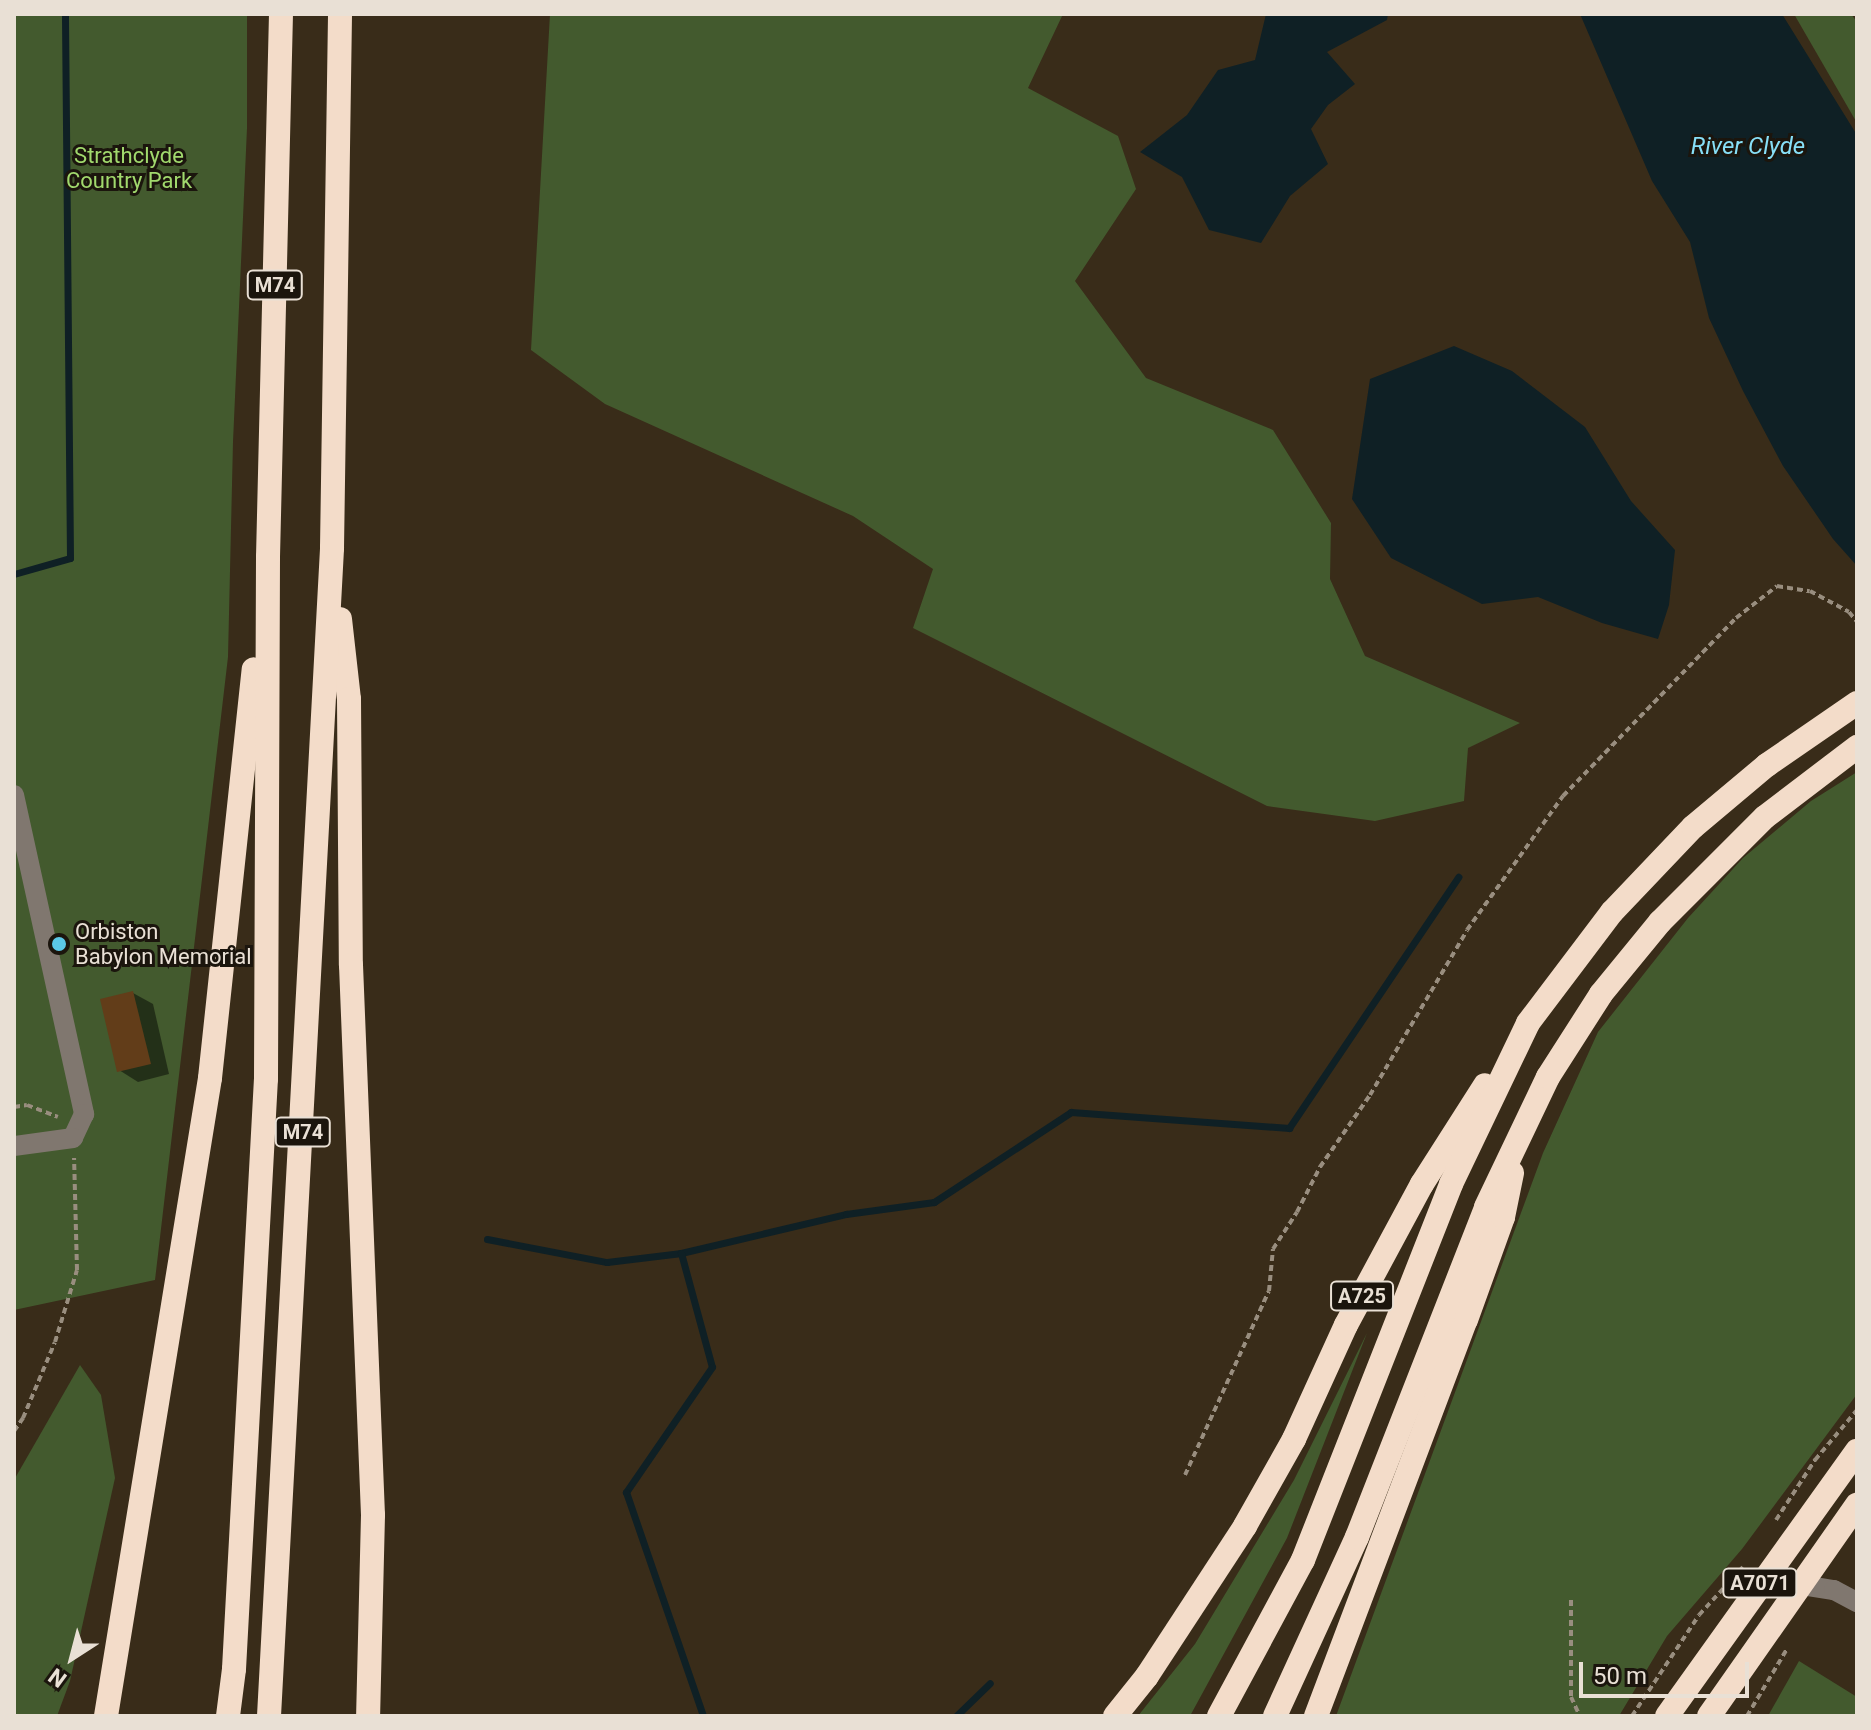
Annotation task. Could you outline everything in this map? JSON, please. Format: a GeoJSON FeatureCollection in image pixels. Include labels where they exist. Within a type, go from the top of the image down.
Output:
{"type":"FeatureCollection","features":[{"type":"Feature","properties":{"kind":"highway","name":"M74"},"geometry":{"type":"LineString","coordinates":[[228,1716],[235,1653],[266,1079],[268,557],[281,14]]}},
{"type":"Feature","properties":{"kind":"highway","name":"M74"},"geometry":{"type":"LineString","coordinates":[[269,1716],[332,548],[340,14]]}},
{"type":"Feature","properties":{"kind":"highway"},"geometry":{"type":"LineString","coordinates":[[332,548],[349,699],[351,980],[373,1515],[368,1716]]}},
{"type":"Feature","properties":{"kind":"highway"},"geometry":{"type":"LineString","coordinates":[[106,1716],[210,1078],[268,557]]}},
{"type":"Feature","properties":{"kind":"highway","name":"A725"},"geometry":{"type":"LineString","coordinates":[[1115,1716],[1147,1676],[1245,1526],[1294,1439],[1346,1325],[1422,1184],[1528,1023],[1612,912],[1674,846],[1767,765],[1853,705]]}},
{"type":"Feature","properties":{"kind":"highway"},"geometry":{"type":"LineString","coordinates":[[1275,1716],[1357,1537],[1486,1207],[1521,1127],[1584,1019],[1660,922],[1765,817],[1857,747]]}},
{"type":"Feature","properties":{"kind":"highway","name":"A725"},"geometry":{"type":"LineString","coordinates":[[1219,1716],[1303,1560],[1451,1184],[1528,1023]]}},
{"type":"Feature","properties":{"kind":"highway"},"geometry":{"type":"LineString","coordinates":[[1316,1716],[1396,1511],[1503,1217],[1521,1127]]}},
{"type":"Feature","properties":{"kind":"highway","name":"A7071"},"geometry":{"type":"LineString","coordinates":[[1667,1716],[1857,1451]]}},
{"type":"Feature","properties":{"kind":"highway","name":"A7071"},"geometry":{"type":"LineString","coordinates":[[1709,1716],[1857,1505]]}},
{"type":"Feature","properties":{"kind":"street"},"geometry":{"type":"LineString","coordinates":[[14,795],[84,1114],[76,1132],[14,1146]]}},
{"type":"Feature","properties":{"kind":"street"},"geometry":{"type":"LineString","coordinates":[[1802,1585],[1834,1590],[1857,1602]]}},
{"type":"Feature","properties":{"kind":"path"},"geometry":{"type":"LineString","coordinates":[[1185,1475],[1269,1291],[1273,1249],[1297,1212],[1320,1167],[1370,1095],[1467,930],[1563,796],[1736,618],[1777,586],[1810,591],[1849,612],[1857,622]]}},
{"type":"Feature","properties":{"kind":"path"},"geometry":{"type":"LineString","coordinates":[[14,1107],[27,1105],[76,1132],[77,1270],[55,1342],[23,1418],[14,1431]]}},
{"type":"Feature","properties":{"kind":"path"},"geometry":{"type":"LineString","coordinates":[[1775,1522],[1815,1460],[1857,1410]]}},
{"type":"Feature","properties":{"kind":"path"},"geometry":{"type":"LineString","coordinates":[[1632,1716],[1699,1615],[1750,1559]]}},
{"type":"Feature","properties":{"kind":"path"},"geometry":{"type":"LineString","coordinates":[[1571,1600],[1571,1697],[1580,1716]]}},
{"type":"Feature","properties":{"kind":"path"},"geometry":{"type":"LineString","coordinates":[[1747,1716],[1790,1644]]}},
{"type":"Feature","properties":{"kind":"green space","name":"Strathclyde Country Park"},"geometry":{"type":"Polygon","coordinates":[[[14,14],[247,14],[247,128],[233,442],[228,657],[155,1280],[14,1310],[14,14]]]}},
{"type":"Feature","properties":{"kind":"green space"},"geometry":{"type":"Polygon","coordinates":[[[550,14],[1063,14],[1028,88],[1118,136],[1136,189],[1075,281],[1146,378],[1273,430],[1331,523],[1330,579],[1365,656],[1520,723],[1468,748],[1464,801],[1375,821],[1267,806],[913,628],[933,569],[853,516],[605,404],[531,350],[550,14]]]}},
{"type":"Feature","properties":{"kind":"green space"},"geometry":{"type":"Polygon","coordinates":[[[1794,14],[1851,14],[1857,22],[1857,123],[1794,14]]]}},
{"type":"Feature","properties":{"kind":"green space"},"geometry":{"type":"Polygon","coordinates":[[[1857,772],[1857,1394],[1742,1549],[1667,1636],[1619,1716],[1336,1716],[1543,1153],[1598,1032],[1688,918],[1743,858],[1811,801],[1857,772]]]}},
{"type":"Feature","properties":{"kind":"green space"},"geometry":{"type":"Polygon","coordinates":[[[1367,1333],[1287,1538],[1190,1716],[1138,1716],[1195,1644],[1294,1480],[1367,1333]]]}},
{"type":"Feature","properties":{"kind":"green space"},"geometry":{"type":"Polygon","coordinates":[[[80,1365],[101,1395],[115,1478],[70,1681],[57,1716],[14,1716],[14,1480],[80,1365]]]}},
{"type":"Feature","properties":{"kind":"green space"},"geometry":{"type":"Polygon","coordinates":[[[1799,1661],[1857,1697],[1857,1716],[1768,1716],[1799,1661]]]}},
{"type":"Feature","properties":{"kind":"water"},"geometry":{"type":"Polygon","coordinates":[[[1266,14],[1388,14],[1387,20],[1327,52],[1355,84],[1328,105],[1311,129],[1328,164],[1290,196],[1261,243],[1209,230],[1182,177],[1140,152],[1187,115],[1218,70],[1255,60],[1266,14]]]}},
{"type":"Feature","properties":{"kind":"water","name":"River Clyde"},"geometry":{"type":"Polygon","coordinates":[[[1580,14],[1782,14],[1857,135],[1857,566],[1833,539],[1783,466],[1743,391],[1709,318],[1690,242],[1652,181],[1580,14]]]}},
{"type":"Feature","properties":{"kind":"water"},"geometry":{"type":"Polygon","coordinates":[[[1454,346],[1512,371],[1585,427],[1631,501],[1675,550],[1669,605],[1658,639],[1602,623],[1538,597],[1482,604],[1391,558],[1352,499],[1370,379],[1454,346]]]}},
{"type":"Feature","properties":{"kind":"building"},"geometry":{"type":"Polygon","coordinates":[[[133,991],[151,1064],[117,1072],[100,999],[133,991]]]}},
{"type":"Feature","properties":{"kind":"waterway"},"geometry":{"type":"LineString","coordinates":[[14,574],[70,558],[65,14]]}},
{"type":"Feature","properties":{"kind":"waterway"},"geometry":{"type":"LineString","coordinates":[[487,1239],[607,1262],[681,1253],[846,1214],[934,1202],[1071,1112],[1289,1128],[1458,877]]}},
{"type":"Feature","properties":{"kind":"waterway"},"geometry":{"type":"LineString","coordinates":[[681,1253],[712,1367],[626,1492],[703,1716]]}},
{"type":"Feature","properties":{"kind":"waterway"},"geometry":{"type":"LineString","coordinates":[[956,1716],[990,1683]]}},
{"type":"Feature","properties":{"kind":"place","name":"Orbiston Babylon Memorial"},"geometry":{"type":"Point","coordinates":[59,944]}}]}
